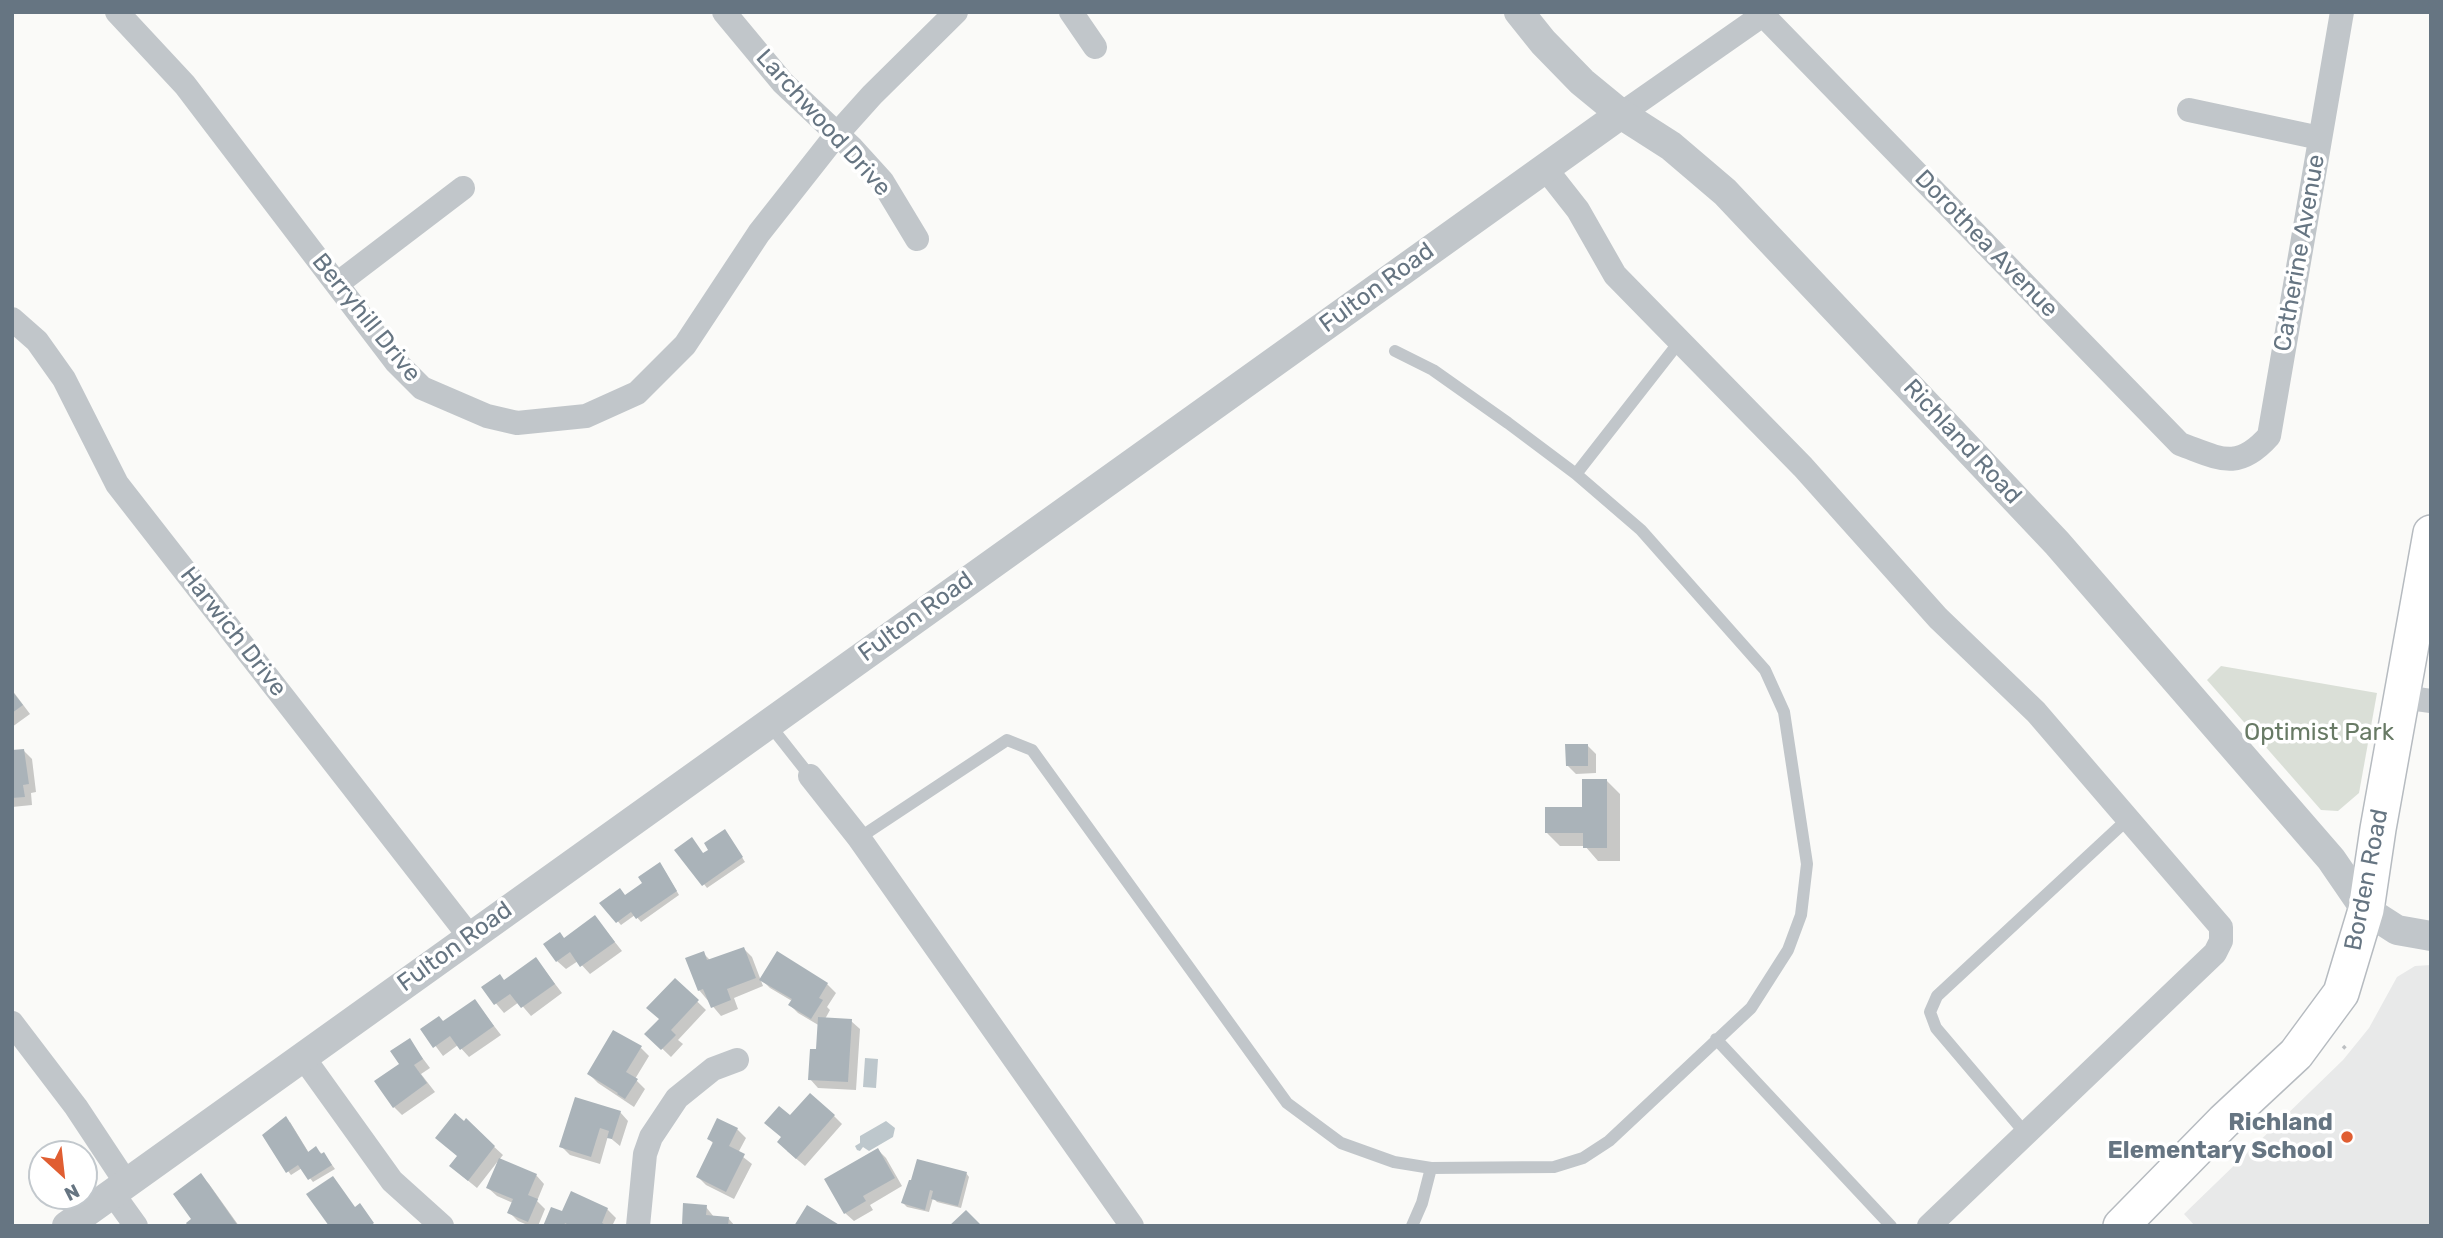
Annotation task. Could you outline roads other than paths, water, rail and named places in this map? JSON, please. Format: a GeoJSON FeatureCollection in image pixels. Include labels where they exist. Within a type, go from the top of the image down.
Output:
{"type":"FeatureCollection","features":[{"type":"Feature","properties":{"kind":"main road","name":"Borden Road"},"geometry":{"type":"LineString","coordinates":[[2136,1221],[2224,1121],[2304,1045],[2341,993],[2366,910],[2416,699],[2431,533]]}},
{"type":"Feature","properties":{"kind":"street","name":"Berryhill Drive"},"geometry":{"type":"LineString","coordinates":[[117,12],[185,85],[396,362],[422,388],[487,416],[517,423],[586,416],[637,393],[685,345],[759,233],[837,134],[872,95],[956,12]]}},
{"type":"Feature","properties":{"kind":"street","name":"Larchwood Drive"},"geometry":{"type":"LineString","coordinates":[[724,12],[783,83],[882,180],[917,239]]}},
{"type":"Feature","properties":{"kind":"street"},"geometry":{"type":"LineString","coordinates":[[1071,12],[1095,47]]}},
{"type":"Feature","properties":{"kind":"street","name":"Richland Road"},"geometry":{"type":"LineString","coordinates":[[1519,12],[1542,42],[1582,82],[1621,114],[1671,146],[1725,192],[2057,543],[2331,859],[2366,910]]}},
{"type":"Feature","properties":{"kind":"street","name":"Catherine Avenue"},"geometry":{"type":"LineString","coordinates":[[2219,458],[2239,459],[2255,452],[2269,436],[2342,12]]}},
{"type":"Feature","properties":{"kind":"street","name":"Fulton Road"},"geometry":{"type":"LineString","coordinates":[[67,1226],[1545,167],[1765,13]]}},
{"type":"Feature","properties":{"kind":"street","name":"Dorothea Avenue"},"geometry":{"type":"LineString","coordinates":[[1765,13],[2180,444],[2219,458]]}},
{"type":"Feature","properties":{"kind":"street"},"geometry":{"type":"LineString","coordinates":[[2189,110],[2320,138]]}},
{"type":"Feature","properties":{"kind":"street"},"geometry":{"type":"LineString","coordinates":[[1545,167],[1578,210],[1615,275],[1802,467],[1938,618],[2036,712],[2221,927],[2221,941],[2215,953],[1929,1226]]}},
{"type":"Feature","properties":{"kind":"street"},"geometry":{"type":"LineString","coordinates":[[337,284],[463,188]]}},
{"type":"Feature","properties":{"kind":"street","name":"Harwich Drive"},"geometry":{"type":"LineString","coordinates":[[12,319],[37,341],[64,379],[117,484],[470,937]]}},
{"type":"Feature","properties":{"kind":"street"},"geometry":{"type":"LineString","coordinates":[[810,776],[859,838],[1132,1226]]}},
{"type":"Feature","properties":{"kind":"street"},"geometry":{"type":"LineString","coordinates":[[2366,910],[2398,930],[2431,936]]}},
{"type":"Feature","properties":{"kind":"street"},"geometry":{"type":"LineString","coordinates":[[12,1023],[76,1107],[120,1189],[136,1226]]}},
{"type":"Feature","properties":{"kind":"street"},"geometry":{"type":"LineString","coordinates":[[303,1057],[392,1181],[442,1226]]}},
{"type":"Feature","properties":{"kind":"street"},"geometry":{"type":"LineString","coordinates":[[638,1226],[645,1154],[651,1137],[677,1098],[713,1069],[737,1060]]}},
{"type":"Feature","properties":{"kind":"lane"},"geometry":{"type":"LineString","coordinates":[[1576,474],[1680,341]]}},
{"type":"Feature","properties":{"kind":"lane"},"geometry":{"type":"LineString","coordinates":[[859,838],[1007,740],[1032,750],[1287,1103],[1341,1143],[1394,1162],[1431,1168],[1554,1167],[1584,1158],[1609,1141],[1751,1007],[1788,950],[1801,915],[1807,864],[1784,712],[1765,670],[1641,530],[1576,474],[1433,370],[1395,351]]}},
{"type":"Feature","properties":{"kind":"lane"},"geometry":{"type":"LineString","coordinates":[[768,723],[810,776]]}},
{"type":"Feature","properties":{"kind":"lane"},"geometry":{"type":"LineString","coordinates":[[2026,1134],[1936,1028],[1930,1012],[1937,996],[2129,818]]}},
{"type":"Feature","properties":{"kind":"lane"},"geometry":{"type":"LineString","coordinates":[[1716,1039],[1891,1226]]}},
{"type":"Feature","properties":{"kind":"lane"},"geometry":{"type":"LineString","coordinates":[[1412,1226],[1422,1203],[1431,1168]]}},
{"type":"Feature","properties":{"kind":"place","name":"Richland Elementary School"},"geometry":{"type":"Point","coordinates":[2347,1137]}},
{"type":"Feature","properties":{"kind":"park label","name":"Optimist Park"},"geometry":{"type":"Point","coordinates":[2319,733]}}]}
